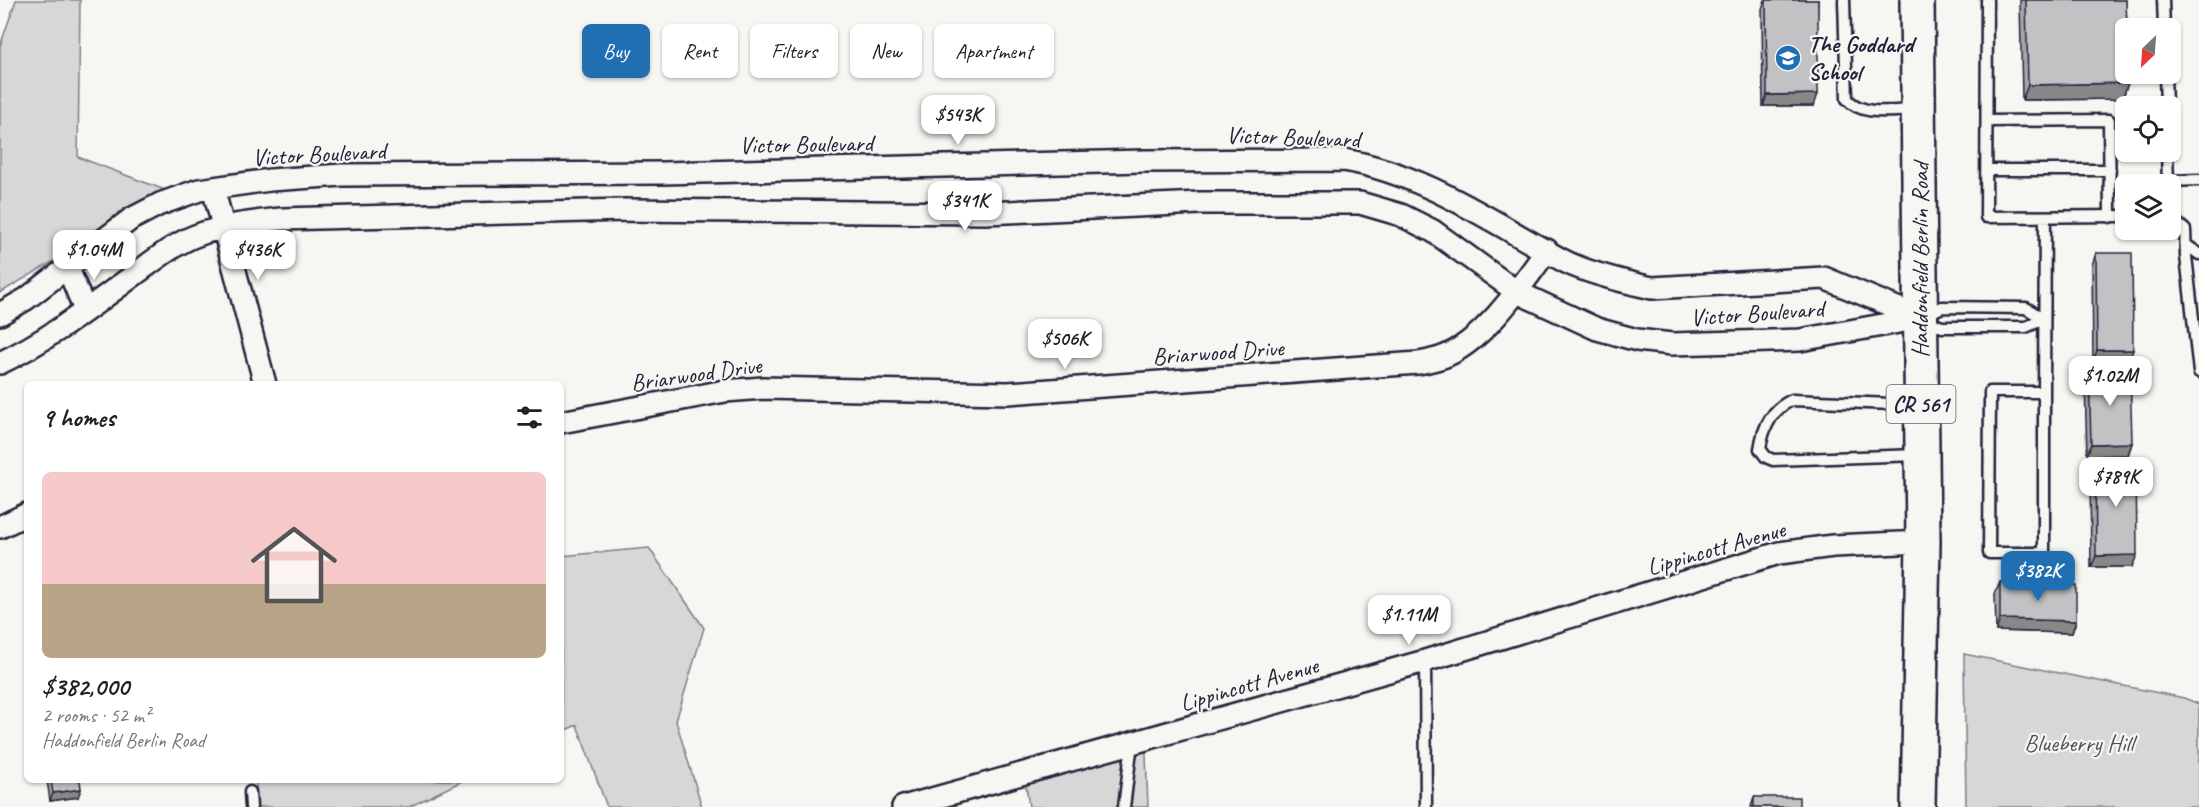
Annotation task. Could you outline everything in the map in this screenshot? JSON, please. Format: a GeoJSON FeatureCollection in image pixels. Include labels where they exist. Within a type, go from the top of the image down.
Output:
{"type":"FeatureCollection","features":[{"type":"Feature","properties":{"kind":"main road","name":"Haddonfield Berlin Road"},"geometry":{"type":"LineString","coordinates":[[1917,0],[1923,542],[1918,807]]}},
{"type":"Feature","properties":{"kind":"street","name":"Victor Boulevard"},"geometry":{"type":"LineString","coordinates":[[0,314],[26,299],[131,219],[160,204],[200,190],[270,180],[342,175],[675,173],[1144,161],[1344,160],[1364,163],[1432,187],[1566,262],[1629,283],[1652,288],[1824,278],[1921,318]]}},
{"type":"Feature","properties":{"kind":"street"},"geometry":{"type":"LineString","coordinates":[[213,188],[264,381]]}},
{"type":"Feature","properties":{"kind":"street","name":"Victor Boulevard"},"geometry":{"type":"LineString","coordinates":[[0,363],[46,339],[166,252],[194,236],[223,227],[246,222],[281,219],[625,210],[985,213],[1200,203],[1360,203],[1401,215],[1433,231],[1517,292],[1597,328],[1637,340],[1672,344],[1800,340],[1921,318]]}},
{"type":"Feature","properties":{"kind":"street","name":"Briarwood Drive"},"geometry":{"type":"LineString","coordinates":[[564,421],[725,391],[763,388],[1008,393],[1418,363],[1442,358],[1480,332],[1517,292],[1546,250]]}},
{"type":"Feature","properties":{"kind":"street"},"geometry":{"type":"LineString","coordinates":[[67,266],[86,310]]}},
{"type":"Feature","properties":{"kind":"street"},"geometry":{"type":"LineString","coordinates":[[0,526],[24,515]]}},
{"type":"Feature","properties":{"kind":"street","name":"Lippincott Avenue"},"geometry":{"type":"LineString","coordinates":[[903,807],[1425,662],[1779,554],[1833,546],[1923,542]]}},
{"type":"Feature","properties":{"kind":"lane"},"geometry":{"type":"LineString","coordinates":[[1845,0],[1847,99],[1856,107],[1866,110],[1919,110]]}},
{"type":"Feature","properties":{"kind":"lane"},"geometry":{"type":"LineString","coordinates":[[1987,0],[1986,217],[2115,217]]}},
{"type":"Feature","properties":{"kind":"lane"},"geometry":{"type":"LineString","coordinates":[[2163,0],[2164,18]]}},
{"type":"Feature","properties":{"kind":"lane"},"geometry":{"type":"LineString","coordinates":[[1987,121],[2109,120],[2110,217]]}},
{"type":"Feature","properties":{"kind":"lane"},"geometry":{"type":"LineString","coordinates":[[1987,170],[2110,170]]}},
{"type":"Feature","properties":{"kind":"lane"},"geometry":{"type":"LineString","coordinates":[[2181,182],[2199,180]]}},
{"type":"Feature","properties":{"kind":"lane"},"geometry":{"type":"LineString","coordinates":[[2044,392],[1990,392],[1989,553],[2044,554],[2045,217]]}},
{"type":"Feature","properties":{"kind":"lane"},"geometry":{"type":"LineString","coordinates":[[2181,227],[2185,230],[2199,372]]}},
{"type":"Feature","properties":{"kind":"lane"},"geometry":{"type":"LineString","coordinates":[[2186,245],[2199,254]]}},
{"type":"Feature","properties":{"kind":"lane"},"geometry":{"type":"LineString","coordinates":[[1921,318],[1942,307],[1954,307],[2026,308],[2044,319]]}},
{"type":"Feature","properties":{"kind":"lane"},"geometry":{"type":"LineString","coordinates":[[1921,318],[1942,327],[2026,327],[2044,319]]}},
{"type":"Feature","properties":{"kind":"lane"},"geometry":{"type":"LineString","coordinates":[[1921,405],[1792,400],[1780,406],[1767,425],[1762,435],[1760,449],[1766,457],[1773,460],[1922,455]]}},
{"type":"Feature","properties":{"kind":"lane"},"geometry":{"type":"LineString","coordinates":[[1425,662],[1425,807]]}},
{"type":"Feature","properties":{"kind":"lane"},"geometry":{"type":"LineString","coordinates":[[1124,807],[1132,743]]}},
{"type":"Feature","properties":{"kind":"lane"},"geometry":{"type":"LineString","coordinates":[[250,792],[251,807]]}},
{"type":"Feature","properties":{"kind":"green space"},"geometry":{"type":"Polygon","coordinates":[[[16,0],[80,0],[78,157],[170,192],[0,293],[0,46],[16,0]]]}},
{"type":"Feature","properties":{"kind":"green space"},"geometry":{"type":"Polygon","coordinates":[[[649,548],[704,628],[676,721],[702,807],[607,807],[577,725],[564,731],[564,556],[649,548]]]}},
{"type":"Feature","properties":{"kind":"green space","name":"Blueberry Hill"},"geometry":{"type":"Polygon","coordinates":[[[1964,654],[2184,698],[2199,704],[2199,807],[1966,807],[1964,654]]]}},
{"type":"Feature","properties":{"kind":"green space"},"geometry":{"type":"Polygon","coordinates":[[[1145,729],[1148,807],[1029,807],[1023,763],[1145,729]]]}},
{"type":"Feature","properties":{"kind":"green space"},"geometry":{"type":"Polygon","coordinates":[[[256,783],[458,783],[409,807],[256,807],[256,783]]]}},
{"type":"Feature","properties":{"kind":"building","name":"The Goddard School"},"geometry":{"type":"Polygon","coordinates":[[[1766,0],[1818,0],[1818,94],[1767,95],[1766,0]]]}},
{"type":"Feature","properties":{"kind":"building"},"geometry":{"type":"Polygon","coordinates":[[[2026,0],[2126,0],[2127,18],[2115,18],[2115,83],[2028,85],[2026,0]]]}},
{"type":"Feature","properties":{"kind":"building"},"geometry":{"type":"Polygon","coordinates":[[[2096,253],[2132,253],[2133,350],[2097,350],[2096,253]]]}},
{"type":"Feature","properties":{"kind":"building"},"geometry":{"type":"Polygon","coordinates":[[[2089,370],[2130,370],[2132,443],[2091,444],[2089,370]]]}},
{"type":"Feature","properties":{"kind":"building"},"geometry":{"type":"Polygon","coordinates":[[[2136,459],[2137,555],[2096,556],[2095,460],[2136,459]]]}},
{"type":"Feature","properties":{"kind":"building"},"geometry":{"type":"Polygon","coordinates":[[[2000,582],[2076,585],[2076,621],[2000,619],[2000,582]]]}},
{"type":"Feature","properties":{"kind":"building"},"geometry":{"type":"Polygon","coordinates":[[[51,783],[80,783],[81,789],[53,793],[51,783]]]}},
{"type":"Feature","properties":{"kind":"building"},"geometry":{"type":"Polygon","coordinates":[[[1754,797],[1799,797],[1799,807],[1754,807],[1754,797]]]}},
{"type":"Feature","properties":{"kind":"place","name":"The Goddard School"},"geometry":{"type":"Point","coordinates":[1788,58]}}]}
